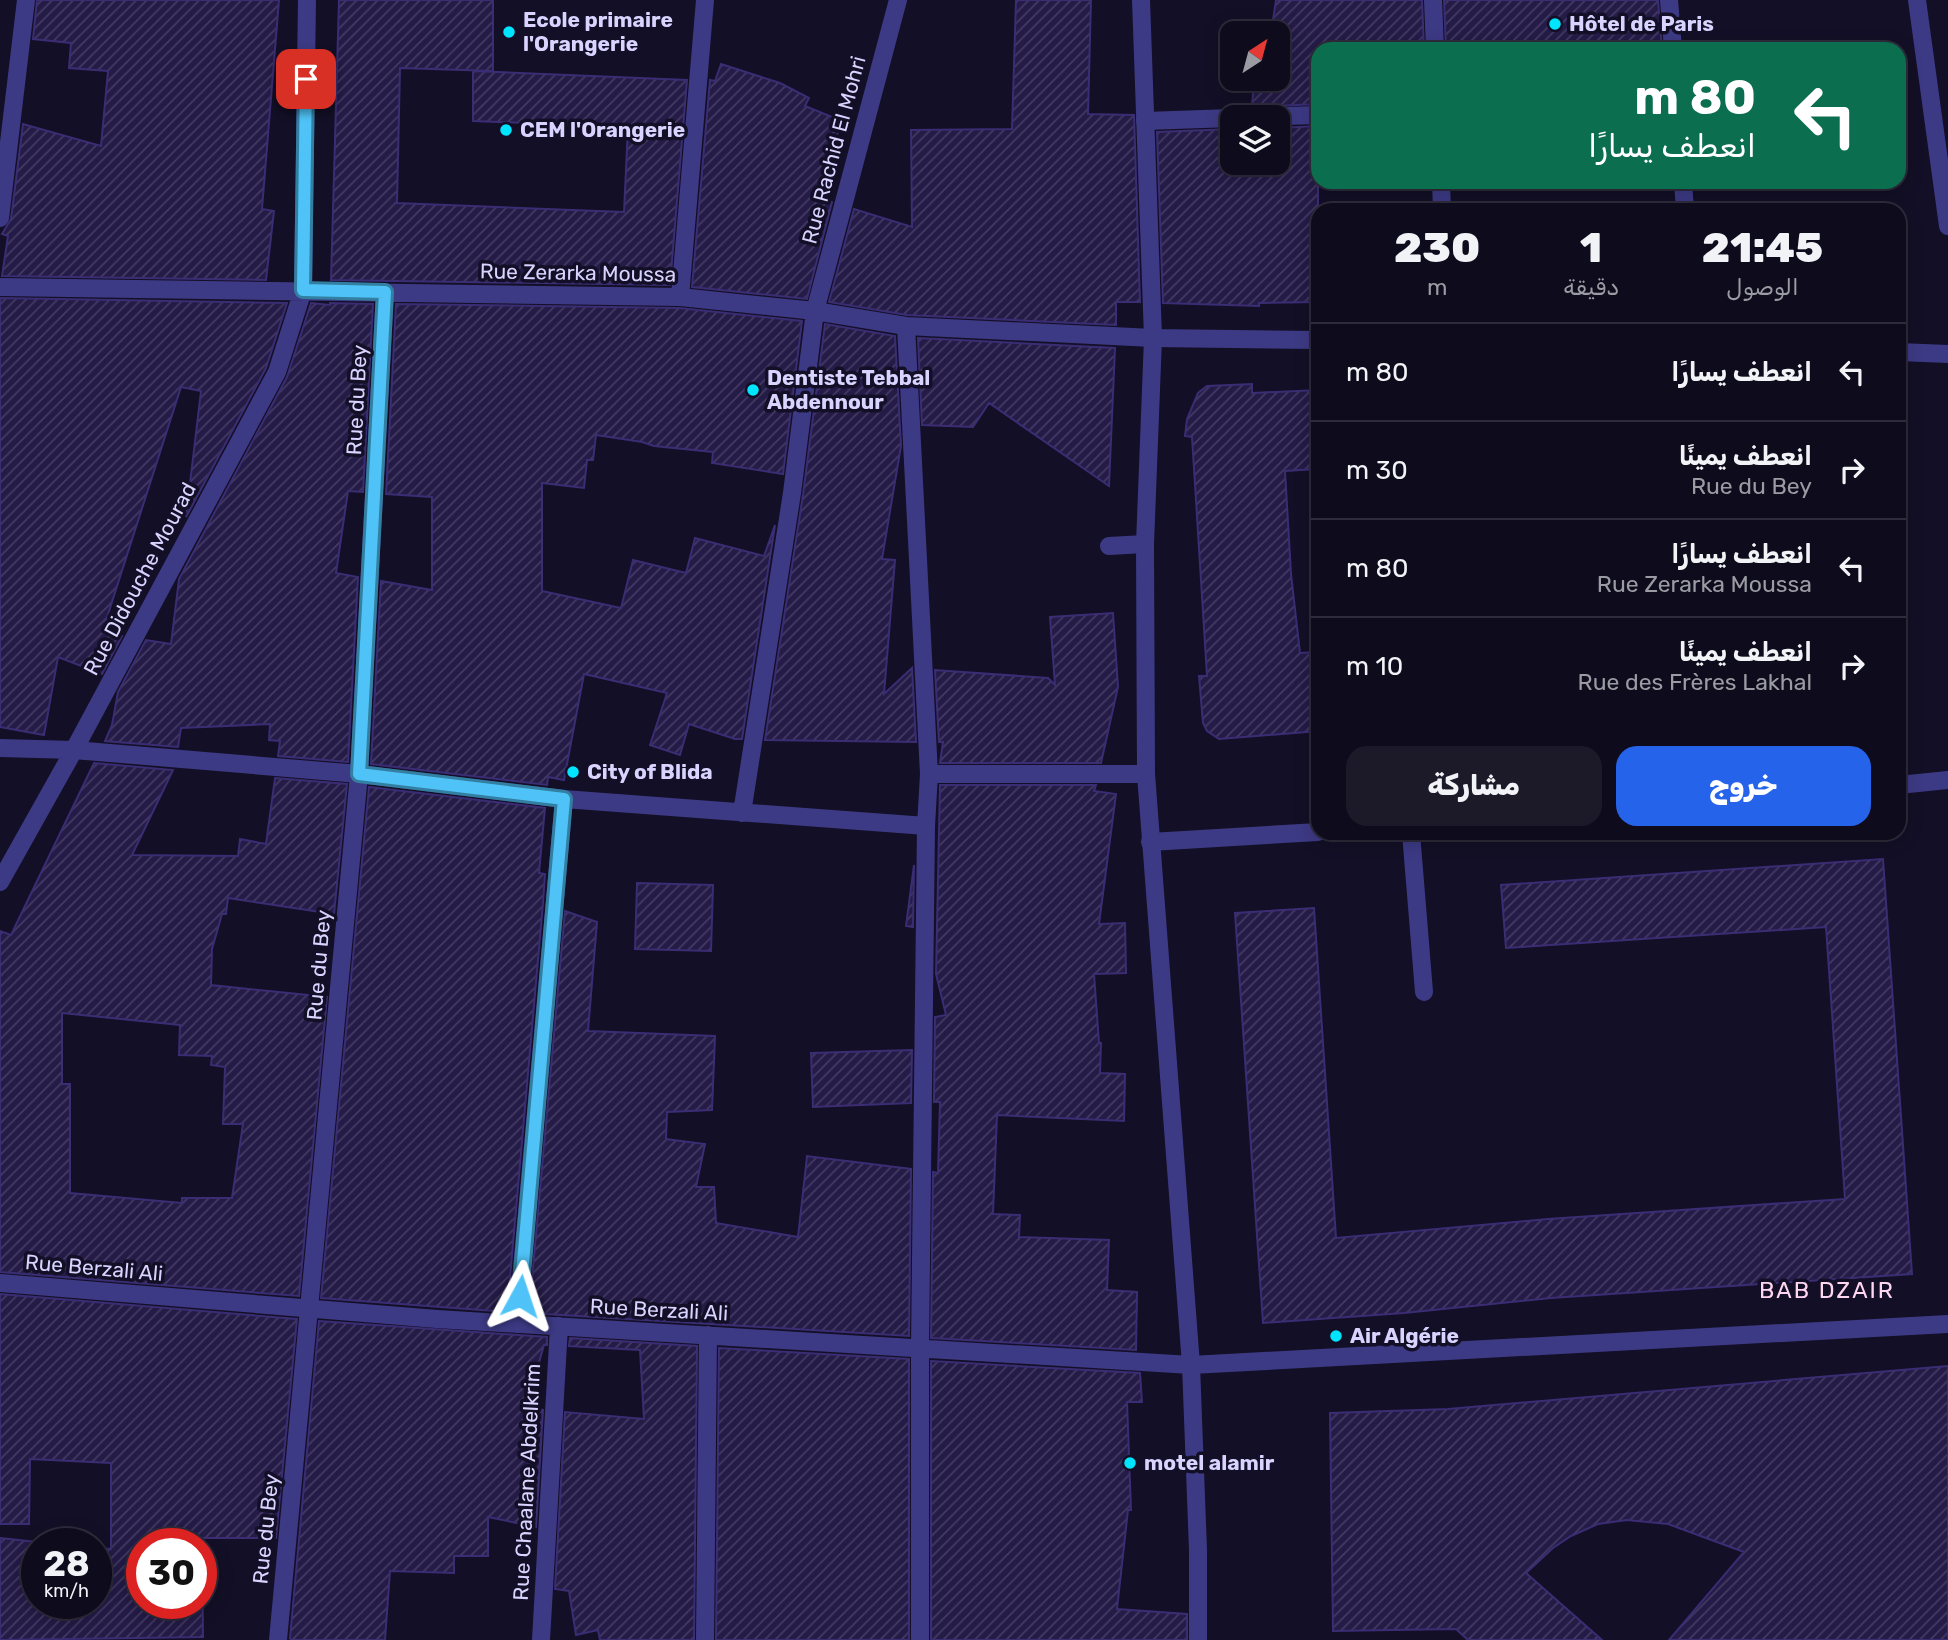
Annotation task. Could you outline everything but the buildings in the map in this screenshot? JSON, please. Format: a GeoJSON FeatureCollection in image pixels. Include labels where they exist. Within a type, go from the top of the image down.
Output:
{"type":"FeatureCollection","features":[{"type":"Feature","properties":{"kind":"street"},"geometry":{"type":"LineString","coordinates":[[0,218],[26,0]]}},
{"type":"Feature","properties":{"kind":"street","name":"Rue Didouche Mourad"},"geometry":{"type":"LineString","coordinates":[[0,883],[277,372],[303,290],[306,0]]}},
{"type":"Feature","properties":{"kind":"street"},"geometry":{"type":"LineString","coordinates":[[680,297],[705,0]]}},
{"type":"Feature","properties":{"kind":"street","name":"Rue Rachid El Mohri"},"geometry":{"type":"LineString","coordinates":[[742,813],[792,493],[815,311],[898,0]]}},
{"type":"Feature","properties":{"kind":"street"},"geometry":{"type":"LineString","coordinates":[[1141,0],[1153,338],[1144,544],[1146,774],[1191,1365],[1198,1550],[1198,1640]]}},
{"type":"Feature","properties":{"kind":"street"},"geometry":{"type":"LineString","coordinates":[[1433,0],[1435,42]]}},
{"type":"Feature","properties":{"kind":"street"},"geometry":{"type":"LineString","coordinates":[[1669,0],[1672,42]]}},
{"type":"Feature","properties":{"kind":"street"},"geometry":{"type":"LineString","coordinates":[[1917,0],[1948,226]]}},
{"type":"Feature","properties":{"kind":"street"},"geometry":{"type":"LineString","coordinates":[[1290,116],[1311,115]]}},
{"type":"Feature","properties":{"kind":"street"},"geometry":{"type":"LineString","coordinates":[[1145,121],[1220,118]]}},
{"type":"Feature","properties":{"kind":"street","name":"Rue Zerarka Moussa"},"geometry":{"type":"LineString","coordinates":[[0,287],[680,297],[815,311],[906,326],[1153,338],[1311,340]]}},
{"type":"Feature","properties":{"kind":"street","name":"Rue du Bey"},"geometry":{"type":"LineString","coordinates":[[278,1640],[359,774],[385,292]]}},
{"type":"Feature","properties":{"kind":"street"},"geometry":{"type":"LineString","coordinates":[[906,326],[929,774],[926,826],[920,1348],[920,1640]]}},
{"type":"Feature","properties":{"kind":"street"},"geometry":{"type":"LineString","coordinates":[[1906,352],[1948,354]]}},
{"type":"Feature","properties":{"kind":"street"},"geometry":{"type":"LineString","coordinates":[[1109,546],[1144,544]]}},
{"type":"Feature","properties":{"kind":"street"},"geometry":{"type":"LineString","coordinates":[[0,748],[74,750],[359,774],[564,799],[926,826]]}},
{"type":"Feature","properties":{"kind":"street"},"geometry":{"type":"LineString","coordinates":[[929,774],[1146,774]]}},
{"type":"Feature","properties":{"kind":"street"},"geometry":{"type":"LineString","coordinates":[[1906,784],[1948,780]]}},
{"type":"Feature","properties":{"kind":"street"},"geometry":{"type":"LineString","coordinates":[[517,1324],[564,799]]}},
{"type":"Feature","properties":{"kind":"street"},"geometry":{"type":"LineString","coordinates":[[1150,842],[1311,832]]}},
{"type":"Feature","properties":{"kind":"street"},"geometry":{"type":"LineString","coordinates":[[1412,840],[1424,992]]}},
{"type":"Feature","properties":{"kind":"street","name":"Rue Berzali Ali"},"geometry":{"type":"LineString","coordinates":[[0,1283],[517,1324],[1191,1365],[1948,1324]]}},
{"type":"Feature","properties":{"kind":"street","name":"Rue Chaalane Abdelkrim"},"geometry":{"type":"LineString","coordinates":[[541,1640],[559,1326]]}},
{"type":"Feature","properties":{"kind":"street"},"geometry":{"type":"LineString","coordinates":[[705,1640],[708,1335]]}},
{"type":"Feature","properties":{"kind":"place","name":"Hôtel de Paris"},"geometry":{"type":"Point","coordinates":[1555,24]}},
{"type":"Feature","properties":{"kind":"place","name":"Ecole primaire l'Orangerie"},"geometry":{"type":"Point","coordinates":[509,32]}},
{"type":"Feature","properties":{"kind":"place","name":"CEM l'Orangerie"},"geometry":{"type":"Point","coordinates":[506,130]}},
{"type":"Feature","properties":{"kind":"place","name":"Dentiste Tebbal Abdennour"},"geometry":{"type":"Point","coordinates":[753,390]}},
{"type":"Feature","properties":{"kind":"place","name":"City of Blida"},"geometry":{"type":"Point","coordinates":[573,772]}},
{"type":"Feature","properties":{"kind":"place","name":"Air Algérie"},"geometry":{"type":"Point","coordinates":[1336,1336]}},
{"type":"Feature","properties":{"kind":"place","name":"motel alamir"},"geometry":{"type":"Point","coordinates":[1130,1463]}},
{"type":"Feature","properties":{"kind":"district","name":"BAB DZAIR"},"geometry":{"type":"Point","coordinates":[1827,1290]}},
{"type":"Feature","properties":{"kind":"route"},"geometry":{"type":"LineString","coordinates":[[306,79],[303,290],[385,292],[359,774],[564,799],[520,1296]]}}]}
